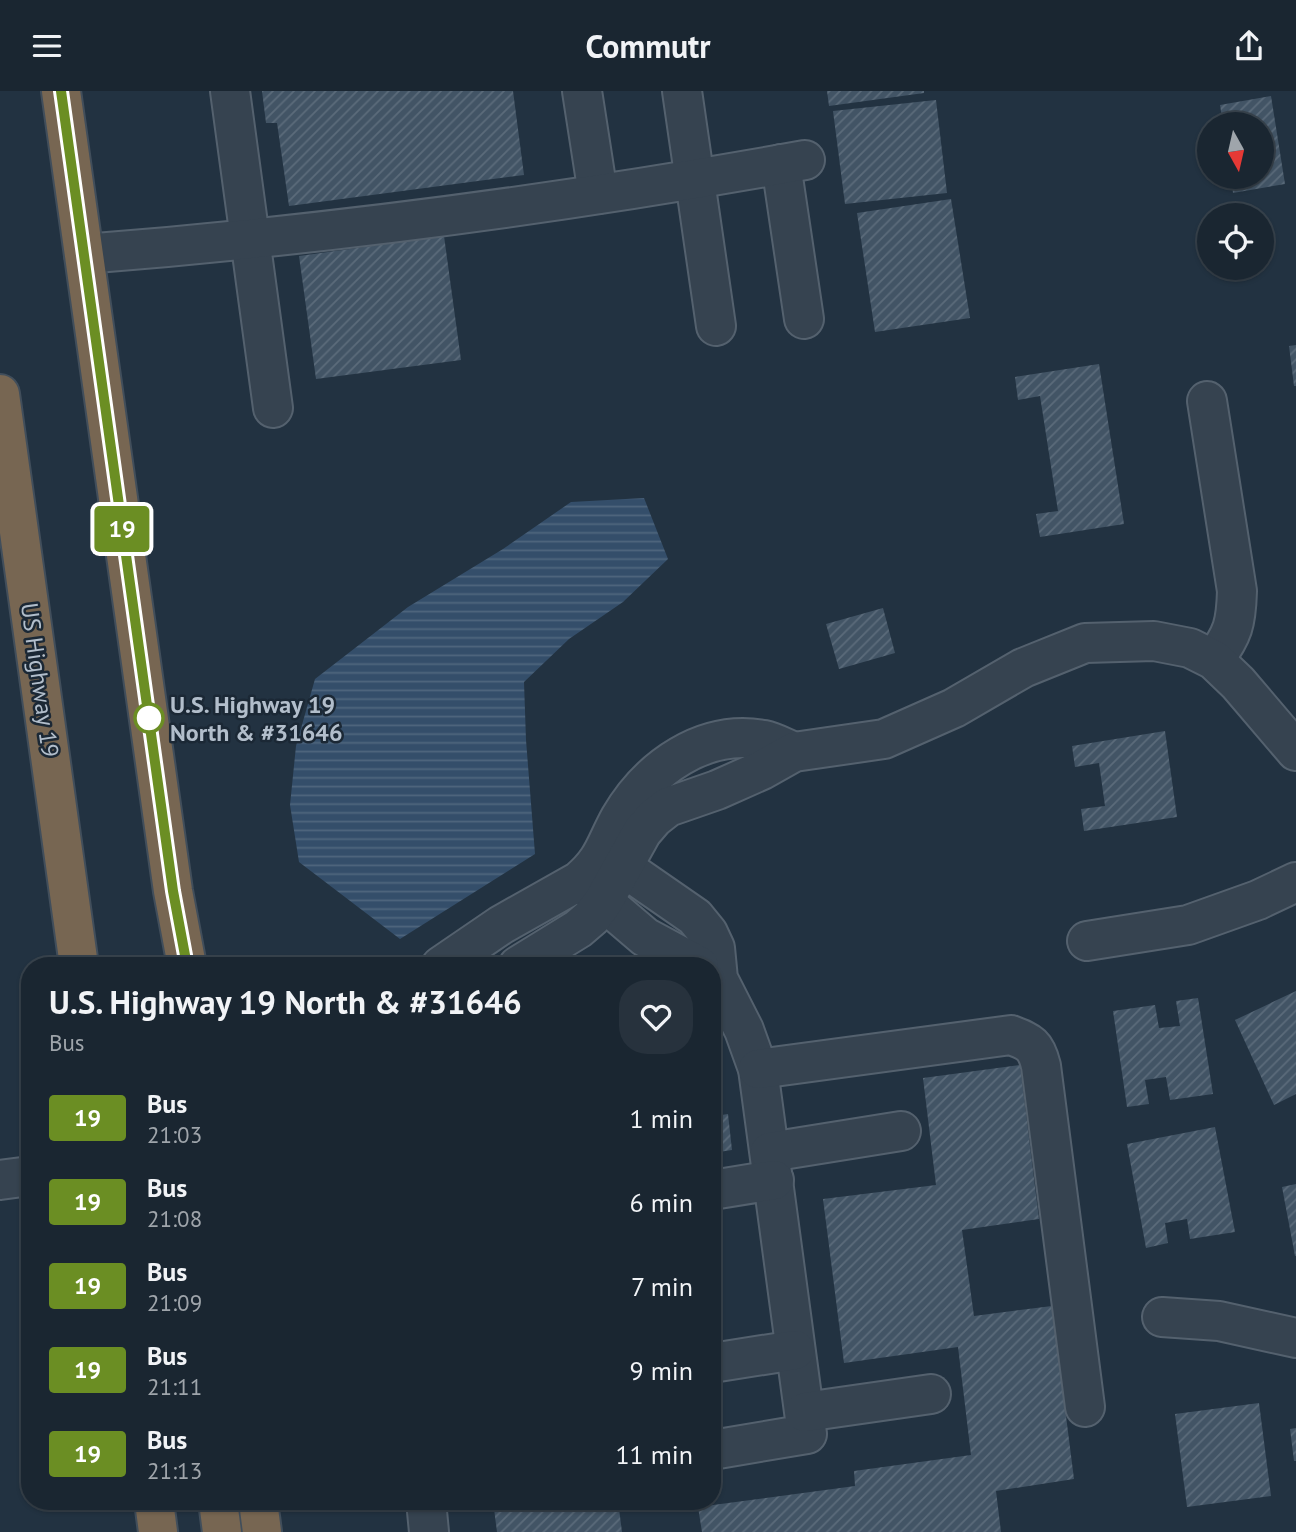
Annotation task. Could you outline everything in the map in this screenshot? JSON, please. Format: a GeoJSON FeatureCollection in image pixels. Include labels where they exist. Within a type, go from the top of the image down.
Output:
{"type":"FeatureCollection","features":[{"type":"Feature","properties":{"kind":"highway"},"geometry":{"type":"LineString","coordinates":[[61,91],[173,891],[185,957]]}},
{"type":"Feature","properties":{"kind":"highway","name":"US Highway 19"},"geometry":{"type":"LineString","coordinates":[[0,394],[78,957]]}},
{"type":"Feature","properties":{"kind":"highway"},"geometry":{"type":"LineString","coordinates":[[155,1510],[158,1532]]}},
{"type":"Feature","properties":{"kind":"highway"},"geometry":{"type":"LineString","coordinates":[[219,1510],[222,1532]]}},
{"type":"Feature","properties":{"kind":"highway"},"geometry":{"type":"LineString","coordinates":[[259,1510],[262,1532]]}},
{"type":"Feature","properties":{"kind":"lane"},"geometry":{"type":"LineString","coordinates":[[230,91],[273,408]]}},
{"type":"Feature","properties":{"kind":"lane"},"geometry":{"type":"LineString","coordinates":[[582,91],[598,194]]}},
{"type":"Feature","properties":{"kind":"lane"},"geometry":{"type":"LineString","coordinates":[[682,91],[716,326]]}},
{"type":"Feature","properties":{"kind":"lane"},"geometry":{"type":"LineString","coordinates":[[84,254],[250,240],[598,194],[793,162],[804,319]]}},
{"type":"Feature","properties":{"kind":"lane"},"geometry":{"type":"LineString","coordinates":[[1207,401],[1237,591],[1236,620],[1227,642],[1214,660]]}},
{"type":"Feature","properties":{"kind":"lane"},"geometry":{"type":"LineString","coordinates":[[455,957],[500,925],[602,876],[654,818],[668,807],[718,790],[794,752],[884,739],[954,708],[1023,668],[1085,643],[1154,641],[1190,648],[1214,660],[1238,683],[1296,751]]}},
{"type":"Feature","properties":{"kind":"lane"},"geometry":{"type":"LineString","coordinates":[[533,957],[578,929],[592,917],[602,876]]}},
{"type":"Feature","properties":{"kind":"lane"},"geometry":{"type":"LineString","coordinates":[[602,876],[686,910],[708,933],[715,948],[713,957]]}},
{"type":"Feature","properties":{"kind":"lane"},"geometry":{"type":"LineString","coordinates":[[1087,941],[1188,925],[1258,900],[1296,882]]}},
{"type":"Feature","properties":{"kind":"lane"},"geometry":{"type":"LineString","coordinates":[[721,991],[744,1030],[758,1069],[807,1434],[721,1448]]}},
{"type":"Feature","properties":{"kind":"lane"},"geometry":{"type":"LineString","coordinates":[[758,1069],[1011,1035],[1029,1041],[1038,1054],[1041,1066],[1085,1408]]}},
{"type":"Feature","properties":{"kind":"lane"},"geometry":{"type":"LineString","coordinates":[[721,1186],[772,1166],[901,1131]]}},
{"type":"Feature","properties":{"kind":"lane"},"geometry":{"type":"LineString","coordinates":[[0,1180],[21,1177]]}},
{"type":"Feature","properties":{"kind":"lane"},"geometry":{"type":"LineString","coordinates":[[1162,1317],[1219,1321],[1296,1338]]}},
{"type":"Feature","properties":{"kind":"lane"},"geometry":{"type":"LineString","coordinates":[[721,1362],[795,1350]]}},
{"type":"Feature","properties":{"kind":"lane"},"geometry":{"type":"LineString","coordinates":[[805,1412],[931,1394]]}},
{"type":"Feature","properties":{"kind":"lane"},"geometry":{"type":"LineString","coordinates":[[427,1510],[429,1532]]}},
{"type":"Feature","properties":{"kind":"water"},"geometry":{"type":"Polygon","coordinates":[[[644,498],[668,559],[623,602],[569,639],[524,682],[535,854],[400,939],[299,862],[290,805],[296,746],[315,679],[408,607],[503,549],[571,502],[644,498]]]}},
{"type":"Feature","properties":{"kind":"building"},"geometry":{"type":"Polygon","coordinates":[[[262,91],[513,91],[524,175],[289,206],[277,123],[266,123],[262,91]]]}},
{"type":"Feature","properties":{"kind":"building"},"geometry":{"type":"Polygon","coordinates":[[[827,91],[924,91],[924,93],[829,106],[827,91]]]}},
{"type":"Feature","properties":{"kind":"building"},"geometry":{"type":"Polygon","coordinates":[[[1271,96],[1274,112],[1221,112],[1220,105],[1271,96]]]}},
{"type":"Feature","properties":{"kind":"building"},"geometry":{"type":"Polygon","coordinates":[[[936,100],[947,193],[845,204],[833,111],[936,100]]]}},
{"type":"Feature","properties":{"kind":"building"},"geometry":{"type":"Polygon","coordinates":[[[1274,115],[1285,184],[1274,186],[1274,115]]]}},
{"type":"Feature","properties":{"kind":"building"},"geometry":{"type":"Polygon","coordinates":[[[1232,189],[1256,189],[1233,193],[1232,189]]]}},
{"type":"Feature","properties":{"kind":"building"},"geometry":{"type":"Polygon","coordinates":[[[951,199],[970,318],[875,332],[857,213],[951,199]]]}},
{"type":"Feature","properties":{"kind":"building"},"geometry":{"type":"Polygon","coordinates":[[[444,236],[461,360],[316,379],[299,256],[444,236]]]}},
{"type":"Feature","properties":{"kind":"building"},"geometry":{"type":"Polygon","coordinates":[[[1296,345],[1296,386],[1294,386],[1289,346],[1296,345]]]}},
{"type":"Feature","properties":{"kind":"building"},"geometry":{"type":"Polygon","coordinates":[[[1099,364],[1124,524],[1040,537],[1036,514],[1058,511],[1040,396],[1018,400],[1015,377],[1099,364]]]}},
{"type":"Feature","properties":{"kind":"building"},"geometry":{"type":"Polygon","coordinates":[[[883,608],[895,653],[839,669],[826,624],[883,608]]]}},
{"type":"Feature","properties":{"kind":"building"},"geometry":{"type":"Polygon","coordinates":[[[1165,731],[1177,817],[1084,831],[1081,809],[1105,806],[1099,763],[1075,767],[1072,746],[1165,731]]]}},
{"type":"Feature","properties":{"kind":"building"},"geometry":{"type":"Polygon","coordinates":[[[1296,991],[1296,1094],[1274,1105],[1235,1020],[1296,991]]]}},
{"type":"Feature","properties":{"kind":"building"},"geometry":{"type":"Polygon","coordinates":[[[1198,998],[1213,1094],[1170,1100],[1166,1077],[1145,1080],[1149,1104],[1127,1107],[1113,1011],[1155,1005],[1159,1028],[1180,1026],[1176,1001],[1198,998]]]}},
{"type":"Feature","properties":{"kind":"building"},"geometry":{"type":"Polygon","coordinates":[[[1020,1065],[1039,1219],[962,1230],[974,1316],[1052,1306],[1074,1479],[996,1491],[1001,1532],[702,1532],[698,1510],[721,1510],[721,1504],[855,1486],[854,1471],[971,1455],[958,1347],[844,1363],[823,1199],[936,1185],[923,1078],[1020,1065]]]}},
{"type":"Feature","properties":{"kind":"building"},"geometry":{"type":"Polygon","coordinates":[[[728,1114],[732,1150],[721,1152],[721,1115],[728,1114]]]}},
{"type":"Feature","properties":{"kind":"building"},"geometry":{"type":"Polygon","coordinates":[[[1215,1127],[1235,1232],[1190,1239],[1187,1219],[1165,1223],[1168,1243],[1146,1248],[1127,1144],[1215,1127]]]}},
{"type":"Feature","properties":{"kind":"building"},"geometry":{"type":"Polygon","coordinates":[[[1296,1184],[1296,1256],[1295,1256],[1282,1187],[1296,1184]]]}},
{"type":"Feature","properties":{"kind":"building"},"geometry":{"type":"Polygon","coordinates":[[[1259,1403],[1271,1496],[1187,1507],[1175,1414],[1259,1403]]]}},
{"type":"Feature","properties":{"kind":"building"},"geometry":{"type":"Polygon","coordinates":[[[1296,1428],[1296,1461],[1294,1461],[1290,1429],[1296,1428]]]}},
{"type":"Feature","properties":{"kind":"building"},"geometry":{"type":"Polygon","coordinates":[[[494,1510],[619,1510],[622,1532],[497,1532],[494,1510]]]}},
{"type":"Feature","properties":{"kind":"bus line","name":"19"},"geometry":{"type":"LineString","coordinates":[[61,91],[173,891],[185,957]]}},
{"type":"Feature","properties":{"kind":"place","name":"U.S. Highway 19 North & #31646"},"geometry":{"type":"Point","coordinates":[149,718]}}]}
